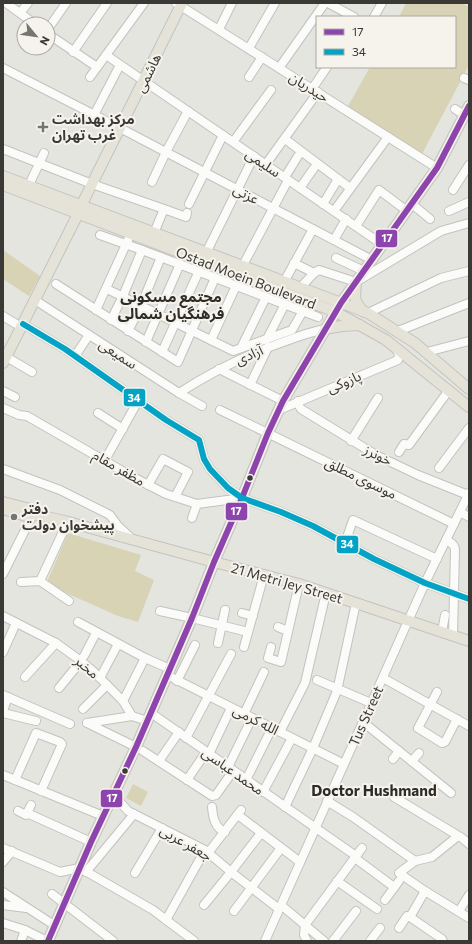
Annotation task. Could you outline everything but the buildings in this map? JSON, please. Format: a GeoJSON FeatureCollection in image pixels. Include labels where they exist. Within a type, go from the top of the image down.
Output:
{"type":"FeatureCollection","features":[{"type":"Feature","properties":{"kind":"main road","name":"هاشمی"},"geometry":{"type":"LineString","coordinates":[[4,358],[35,300],[144,81],[179,4]]}},
{"type":"Feature","properties":{"kind":"main road"},"geometry":{"type":"LineString","coordinates":[[47,941],[64,903],[83,870],[91,842],[103,816],[140,749],[149,717],[192,618],[196,598],[214,562],[281,405],[338,308],[437,168],[469,106]]}},
{"type":"Feature","properties":{"kind":"main road","name":"Ostad Moein Boulevard"},"geometry":{"type":"LineString","coordinates":[[3,176],[29,185],[131,234],[338,308],[366,313],[398,332],[427,352],[469,389]]}},
{"type":"Feature","properties":{"kind":"main road","name":"Ostad Moein Boulevard"},"geometry":{"type":"LineString","coordinates":[[3,185],[154,233],[242,266],[282,287],[300,288],[338,308],[361,325],[386,340],[469,407]]}},
{"type":"Feature","properties":{"kind":"main road"},"geometry":{"type":"LineString","coordinates":[[356,282],[355,300],[357,305],[366,313]]}},
{"type":"Feature","properties":{"kind":"main road"},"geometry":{"type":"LineString","coordinates":[[325,329],[361,325]]}},
{"type":"Feature","properties":{"kind":"main road"},"geometry":{"type":"LineString","coordinates":[[386,340],[381,333],[382,329],[386,328],[398,332]]}},
{"type":"Feature","properties":{"kind":"main road","name":"21 Metri Jey Street"},"geometry":{"type":"LineString","coordinates":[[3,502],[30,509],[33,514]]}},
{"type":"Feature","properties":{"kind":"main road","name":"21 Metri Jey Street"},"geometry":{"type":"LineString","coordinates":[[3,509],[26,516],[33,514],[68,521],[299,584],[469,641]]}},
{"type":"Feature","properties":{"kind":"street"},"geometry":{"type":"LineString","coordinates":[[6,3],[24,16]]}},
{"type":"Feature","properties":{"kind":"street"},"geometry":{"type":"LineString","coordinates":[[20,13],[28,3]]}},
{"type":"Feature","properties":{"kind":"street"},"geometry":{"type":"LineString","coordinates":[[56,17],[66,3]]}},
{"type":"Feature","properties":{"kind":"street"},"geometry":{"type":"LineString","coordinates":[[73,52],[107,3]]}},
{"type":"Feature","properties":{"kind":"street"},"geometry":{"type":"LineString","coordinates":[[90,77],[144,3]]}},
{"type":"Feature","properties":{"kind":"street"},"geometry":{"type":"LineString","coordinates":[[218,29],[232,3]]}},
{"type":"Feature","properties":{"kind":"street"},"geometry":{"type":"LineString","coordinates":[[249,48],[275,3]]}},
{"type":"Feature","properties":{"kind":"street"},"geometry":{"type":"LineString","coordinates":[[317,16],[327,3],[341,6],[353,16]]}},
{"type":"Feature","properties":{"kind":"street"},"geometry":{"type":"LineString","coordinates":[[375,16],[382,3]]}},
{"type":"Feature","properties":{"kind":"street","name":"حیدریان"},"geometry":{"type":"LineString","coordinates":[[179,4],[437,168]]}},
{"type":"Feature","properties":{"kind":"street"},"geometry":{"type":"LineString","coordinates":[[279,68],[316,18]]}},
{"type":"Feature","properties":{"kind":"street"},"geometry":{"type":"LineString","coordinates":[[56,40],[97,67]]}},
{"type":"Feature","properties":{"kind":"street","name":"سلیمی"},"geometry":{"type":"LineString","coordinates":[[106,55],[266,164],[285,181],[300,188],[383,245]]}},
{"type":"Feature","properties":{"kind":"street"},"geometry":{"type":"LineString","coordinates":[[249,77],[262,57]]}},
{"type":"Feature","properties":{"kind":"street"},"geometry":{"type":"LineString","coordinates":[[94,115],[120,65]]}},
{"type":"Feature","properties":{"kind":"street","name":"عزتی"},"geometry":{"type":"LineString","coordinates":[[3,68],[372,260]]}},
{"type":"Feature","properties":{"kind":"street"},"geometry":{"type":"LineString","coordinates":[[266,164],[285,139],[315,91],[326,68]]}},
{"type":"Feature","properties":{"kind":"street"},"geometry":{"type":"LineString","coordinates":[[233,142],[271,90]]}},
{"type":"Feature","properties":{"kind":"street"},"geometry":{"type":"LineString","coordinates":[[454,109],[464,115]]}},
{"type":"Feature","properties":{"kind":"street"},"geometry":{"type":"LineString","coordinates":[[152,182],[188,111]]}},
{"type":"Feature","properties":{"kind":"street"},"geometry":{"type":"LineString","coordinates":[[189,204],[223,135]]}},
{"type":"Feature","properties":{"kind":"street"},"geometry":{"type":"LineString","coordinates":[[334,211],[388,137]]}},
{"type":"Feature","properties":{"kind":"street"},"geometry":{"type":"LineString","coordinates":[[285,139],[350,188]]}},
{"type":"Feature","properties":{"kind":"street"},"geometry":{"type":"LineString","coordinates":[[3,149],[92,184],[186,217],[187,213]]}},
{"type":"Feature","properties":{"kind":"street"},"geometry":{"type":"LineString","coordinates":[[29,185],[44,153]]}},
{"type":"Feature","properties":{"kind":"street"},"geometry":{"type":"LineString","coordinates":[[206,253],[254,156]]}},
{"type":"Feature","properties":{"kind":"street"},"geometry":{"type":"LineString","coordinates":[[242,266],[274,208],[285,181],[298,156]]}},
{"type":"Feature","properties":{"kind":"street"},"geometry":{"type":"LineString","coordinates":[[453,190],[469,165]]}},
{"type":"Feature","properties":{"kind":"street"},"geometry":{"type":"LineString","coordinates":[[300,188],[314,168]]}},
{"type":"Feature","properties":{"kind":"street"},"geometry":{"type":"LineString","coordinates":[[323,204],[338,179]]}},
{"type":"Feature","properties":{"kind":"street"},"geometry":{"type":"LineString","coordinates":[[356,226],[379,190],[430,219]]}},
{"type":"Feature","properties":{"kind":"street"},"geometry":{"type":"LineString","coordinates":[[449,211],[469,202]]}},
{"type":"Feature","properties":{"kind":"street"},"geometry":{"type":"LineString","coordinates":[[154,233],[164,209]]}},
{"type":"Feature","properties":{"kind":"street"},"geometry":{"type":"LineString","coordinates":[[334,240],[346,219]]}},
{"type":"Feature","properties":{"kind":"street"},"geometry":{"type":"LineString","coordinates":[[300,288],[314,273],[319,270],[356,282],[441,231],[469,223]]}},
{"type":"Feature","properties":{"kind":"street"},"geometry":{"type":"LineString","coordinates":[[282,287],[313,228]]}},
{"type":"Feature","properties":{"kind":"street"},"geometry":{"type":"LineString","coordinates":[[96,310],[107,289],[131,234]]}},
{"type":"Feature","properties":{"kind":"street"},"geometry":{"type":"LineString","coordinates":[[100,235],[318,317]]}},
{"type":"Feature","properties":{"kind":"street"},"geometry":{"type":"LineString","coordinates":[[111,320],[123,296],[142,250]]}},
{"type":"Feature","properties":{"kind":"street"},"geometry":{"type":"LineString","coordinates":[[128,331],[141,306],[161,257]]}},
{"type":"Feature","properties":{"kind":"street"},"geometry":{"type":"LineString","coordinates":[[336,258],[364,271]]}},
{"type":"Feature","properties":{"kind":"street"},"geometry":{"type":"LineString","coordinates":[[294,263],[314,273]]}},
{"type":"Feature","properties":{"kind":"street"},"geometry":{"type":"LineString","coordinates":[[146,342],[180,264]]}},
{"type":"Feature","properties":{"kind":"street"},"geometry":{"type":"LineString","coordinates":[[162,352],[199,271]]}},
{"type":"Feature","properties":{"kind":"street"},"geometry":{"type":"LineString","coordinates":[[366,313],[441,278],[469,271]]}},
{"type":"Feature","properties":{"kind":"street"},"geometry":{"type":"LineString","coordinates":[[56,284],[178,362],[215,278]]}},
{"type":"Feature","properties":{"kind":"street"},"geometry":{"type":"LineString","coordinates":[[211,340],[236,286]]}},
{"type":"Feature","properties":{"kind":"street"},"geometry":{"type":"LineString","coordinates":[[107,289],[233,351],[268,343],[292,330],[303,311]]}},
{"type":"Feature","properties":{"kind":"street"},"geometry":{"type":"LineString","coordinates":[[241,348],[266,297]]}},
{"type":"Feature","properties":{"kind":"street","name":"سمیعی"},"geometry":{"type":"LineString","coordinates":[[35,300],[179,393],[202,406]]}},
{"type":"Feature","properties":{"kind":"street"},"geometry":{"type":"LineString","coordinates":[[398,332],[469,303]]}},
{"type":"Feature","properties":{"kind":"street"},"geometry":{"type":"LineString","coordinates":[[250,385],[285,304]]}},
{"type":"Feature","properties":{"kind":"street"},"geometry":{"type":"LineString","coordinates":[[3,316],[22,325],[75,356],[166,420],[199,440],[204,459],[210,469],[228,488],[242,498],[300,520],[425,583],[469,599]]}},
{"type":"Feature","properties":{"kind":"street","name":"آزادی"},"geometry":{"type":"LineString","coordinates":[[179,393],[268,343],[325,329]]}},
{"type":"Feature","properties":{"kind":"street"},"geometry":{"type":"LineString","coordinates":[[75,356],[89,335]]}},
{"type":"Feature","properties":{"kind":"street"},"geometry":{"type":"LineString","coordinates":[[427,352],[469,341]]}},
{"type":"Feature","properties":{"kind":"street","name":"پازوکی"},"geometry":{"type":"LineString","coordinates":[[281,405],[298,401],[398,360],[399,355],[396,348]]}},
{"type":"Feature","properties":{"kind":"street"},"geometry":{"type":"LineString","coordinates":[[4,358],[32,372]]}},
{"type":"Feature","properties":{"kind":"street"},"geometry":{"type":"LineString","coordinates":[[219,370],[250,385],[281,405]]}},
{"type":"Feature","properties":{"kind":"street"},"geometry":{"type":"LineString","coordinates":[[399,452],[404,444],[409,445],[448,390]]}},
{"type":"Feature","properties":{"kind":"street"},"geometry":{"type":"LineString","coordinates":[[3,391],[15,397]]}},
{"type":"Feature","properties":{"kind":"street"},"geometry":{"type":"LineString","coordinates":[[351,441],[378,398]]}},
{"type":"Feature","properties":{"kind":"street"},"geometry":{"type":"LineString","coordinates":[[105,460],[138,401]]}},
{"type":"Feature","properties":{"kind":"street","name":"خونرز"},"geometry":{"type":"LineString","coordinates":[[298,401],[301,409],[351,441],[383,459],[468,494]]}},
{"type":"Feature","properties":{"kind":"street","name":"مظفر مقام"},"geometry":{"type":"LineString","coordinates":[[3,408],[19,415],[27,416],[166,494],[197,504],[242,498]]}},
{"type":"Feature","properties":{"kind":"street","name":"موسوی مطلق"},"geometry":{"type":"LineString","coordinates":[[220,410],[454,524]]}},
{"type":"Feature","properties":{"kind":"street"},"geometry":{"type":"LineString","coordinates":[[98,413],[123,429]]}},
{"type":"Feature","properties":{"kind":"street"},"geometry":{"type":"LineString","coordinates":[[439,468],[469,428]]}},
{"type":"Feature","properties":{"kind":"street"},"geometry":{"type":"LineString","coordinates":[[148,485],[163,459],[188,472],[175,497]]}},
{"type":"Feature","properties":{"kind":"street"},"geometry":{"type":"LineString","coordinates":[[3,469],[60,490],[110,515],[118,526],[132,539]]}},
{"type":"Feature","properties":{"kind":"street","name":"Tus Street"},"geometry":{"type":"LineString","coordinates":[[266,940],[408,620],[468,494]]}},
{"type":"Feature","properties":{"kind":"street"},"geometry":{"type":"LineString","coordinates":[[192,518],[197,504]]}},
{"type":"Feature","properties":{"kind":"street"},"geometry":{"type":"LineString","coordinates":[[460,512],[469,517]]}},
{"type":"Feature","properties":{"kind":"street"},"geometry":{"type":"LineString","coordinates":[[3,574],[33,514]]}},
{"type":"Feature","properties":{"kind":"street"},"geometry":{"type":"LineString","coordinates":[[345,543],[353,520],[437,559]]}},
{"type":"Feature","properties":{"kind":"street"},"geometry":{"type":"LineString","coordinates":[[40,581],[68,521]]}},
{"type":"Feature","properties":{"kind":"street"},"geometry":{"type":"LineString","coordinates":[[446,540],[455,547],[453,636]]}},
{"type":"Feature","properties":{"kind":"street"},"geometry":{"type":"LineString","coordinates":[[244,647],[264,575]]}},
{"type":"Feature","properties":{"kind":"street"},"geometry":{"type":"LineString","coordinates":[[21,582],[40,581],[69,601]]}},
{"type":"Feature","properties":{"kind":"street"},"geometry":{"type":"LineString","coordinates":[[271,647],[268,658],[281,662],[299,584]]}},
{"type":"Feature","properties":{"kind":"street"},"geometry":{"type":"LineString","coordinates":[[280,732],[305,683],[326,593]]}},
{"type":"Feature","properties":{"kind":"street"},"geometry":{"type":"LineString","coordinates":[[285,807],[337,689],[356,603]]}},
{"type":"Feature","properties":{"kind":"street"},"geometry":{"type":"LineString","coordinates":[[218,643],[225,610]]}},
{"type":"Feature","properties":{"kind":"street"},"geometry":{"type":"LineString","coordinates":[[160,611],[248,632]]}},
{"type":"Feature","properties":{"kind":"street"},"geometry":{"type":"LineString","coordinates":[[242,613],[253,616]]}},
{"type":"Feature","properties":{"kind":"street"},"geometry":{"type":"LineString","coordinates":[[442,632],[444,615]]}},
{"type":"Feature","properties":{"kind":"street","name":"مخبر"},"geometry":{"type":"LineString","coordinates":[[3,616],[56,643],[82,659],[123,701],[132,716]]}},
{"type":"Feature","properties":{"kind":"street","name":"الله کرمی"},"geometry":{"type":"LineString","coordinates":[[78,622],[169,672],[177,681],[344,764]]}},
{"type":"Feature","properties":{"kind":"street"},"geometry":{"type":"LineString","coordinates":[[3,652],[16,623]]}},
{"type":"Feature","properties":{"kind":"street"},"geometry":{"type":"LineString","coordinates":[[278,627],[288,631]]}},
{"type":"Feature","properties":{"kind":"street"},"geometry":{"type":"LineString","coordinates":[[59,688],[82,659],[96,633]]}},
{"type":"Feature","properties":{"kind":"street"},"geometry":{"type":"LineString","coordinates":[[25,678],[56,643]]}},
{"type":"Feature","properties":{"kind":"street"},"geometry":{"type":"LineString","coordinates":[[100,678],[118,644]]}},
{"type":"Feature","properties":{"kind":"street"},"geometry":{"type":"LineString","coordinates":[[177,681],[195,645]]}},
{"type":"Feature","properties":{"kind":"street"},"geometry":{"type":"LineString","coordinates":[[186,738],[231,654]]}},
{"type":"Feature","properties":{"kind":"street"},"geometry":{"type":"LineString","coordinates":[[123,701],[145,658]]}},
{"type":"Feature","properties":{"kind":"street"},"geometry":{"type":"LineString","coordinates":[[244,714],[264,672]]}},
{"type":"Feature","properties":{"kind":"street"},"geometry":{"type":"LineString","coordinates":[[383,678],[469,726]]}},
{"type":"Feature","properties":{"kind":"street"},"geometry":{"type":"LineString","coordinates":[[317,680],[371,703]]}},
{"type":"Feature","properties":{"kind":"street"},"geometry":{"type":"LineString","coordinates":[[83,709],[107,685]]}},
{"type":"Feature","properties":{"kind":"street"},"geometry":{"type":"LineString","coordinates":[[437,692],[418,728],[442,743],[445,742],[457,719]]}},
{"type":"Feature","properties":{"kind":"street"},"geometry":{"type":"LineString","coordinates":[[36,721],[23,719],[3,712],[5,696],[70,724]]}},
{"type":"Feature","properties":{"kind":"street"},"geometry":{"type":"LineString","coordinates":[[23,719],[27,706]]}},
{"type":"Feature","properties":{"kind":"street"},"geometry":{"type":"LineString","coordinates":[[187,780],[208,753],[231,708]]}},
{"type":"Feature","properties":{"kind":"street"},"geometry":{"type":"LineString","coordinates":[[149,717],[132,716],[87,723],[140,749],[210,795],[216,795],[230,769],[252,718]]}},
{"type":"Feature","properties":{"kind":"street","name":"محمد عباسی"},"geometry":{"type":"LineString","coordinates":[[149,717],[179,732],[356,857],[397,880],[425,891],[469,918]]}},
{"type":"Feature","properties":{"kind":"street"},"geometry":{"type":"LineString","coordinates":[[363,722],[451,793]]}},
{"type":"Feature","properties":{"kind":"street"},"geometry":{"type":"LineString","coordinates":[[246,780],[272,728]]}},
{"type":"Feature","properties":{"kind":"street"},"geometry":{"type":"LineString","coordinates":[[159,762],[179,732]]}},
{"type":"Feature","properties":{"kind":"street"},"geometry":{"type":"LineString","coordinates":[[15,780],[36,733],[62,742],[41,791]]}},
{"type":"Feature","properties":{"kind":"street"},"geometry":{"type":"LineString","coordinates":[[263,792],[292,738]]}},
{"type":"Feature","properties":{"kind":"street"},"geometry":{"type":"LineString","coordinates":[[393,759],[399,751]]}},
{"type":"Feature","properties":{"kind":"street"},"geometry":{"type":"LineString","coordinates":[[412,761],[419,753]]}},
{"type":"Feature","properties":{"kind":"street"},"geometry":{"type":"LineString","coordinates":[[3,775],[103,816]]}},
{"type":"Feature","properties":{"kind":"street","name":"جعفر عربی"},"geometry":{"type":"LineString","coordinates":[[116,791],[123,807],[207,851],[251,888],[305,925],[324,941]]}},
{"type":"Feature","properties":{"kind":"street"},"geometry":{"type":"LineString","coordinates":[[394,796],[463,836],[469,844]]}},
{"type":"Feature","properties":{"kind":"street"},"geometry":{"type":"LineString","coordinates":[[327,802],[353,817],[415,861]]}},
{"type":"Feature","properties":{"kind":"street"},"geometry":{"type":"LineString","coordinates":[[27,813],[31,805]]}},
{"type":"Feature","properties":{"kind":"street"},"geometry":{"type":"LineString","coordinates":[[212,807],[217,827],[225,832]]}},
{"type":"Feature","properties":{"kind":"street"},"geometry":{"type":"LineString","coordinates":[[18,811],[71,830],[91,842]]}},
{"type":"Feature","properties":{"kind":"street"},"geometry":{"type":"LineString","coordinates":[[166,920],[207,851],[225,832],[239,813],[261,833],[300,862]]}},
{"type":"Feature","properties":{"kind":"street"},"geometry":{"type":"LineString","coordinates":[[83,870],[134,814]]}},
{"type":"Feature","properties":{"kind":"street"},"geometry":{"type":"LineString","coordinates":[[135,873],[162,828]]}},
{"type":"Feature","properties":{"kind":"street"},"geometry":{"type":"LineString","coordinates":[[204,905],[261,833]]}},
{"type":"Feature","properties":{"kind":"street"},"geometry":{"type":"LineString","coordinates":[[385,900],[397,880],[415,861],[432,857],[463,836]]}},
{"type":"Feature","properties":{"kind":"street"},"geometry":{"type":"LineString","coordinates":[[3,848],[60,872],[83,870],[139,902],[194,941]]}},
{"type":"Feature","properties":{"kind":"street"},"geometry":{"type":"LineString","coordinates":[[234,911],[281,848]]}},
{"type":"Feature","properties":{"kind":"street"},"geometry":{"type":"LineString","coordinates":[[307,941],[304,935],[305,925],[362,848]]}},
{"type":"Feature","properties":{"kind":"street"},"geometry":{"type":"LineString","coordinates":[[3,862],[12,851]]}},
{"type":"Feature","properties":{"kind":"street"},"geometry":{"type":"LineString","coordinates":[[338,881],[377,909]]}},
{"type":"Feature","properties":{"kind":"street"},"geometry":{"type":"LineString","coordinates":[[399,928],[407,916],[410,916],[425,891]]}},
{"type":"Feature","properties":{"kind":"street"},"geometry":{"type":"LineString","coordinates":[[3,892],[54,925]]}},
{"type":"Feature","properties":{"kind":"street"},"geometry":{"type":"LineString","coordinates":[[52,894],[113,941]]}},
{"type":"Feature","properties":{"kind":"street"},"geometry":{"type":"LineString","coordinates":[[459,911],[469,895]]}},
{"type":"Feature","properties":{"kind":"street"},"geometry":{"type":"LineString","coordinates":[[3,905],[30,909]]}},
{"type":"Feature","properties":{"kind":"street"},"geometry":{"type":"LineString","coordinates":[[333,941],[356,911]]}},
{"type":"Feature","properties":{"kind":"street"},"geometry":{"type":"LineString","coordinates":[[410,916],[443,941]]}},
{"type":"Feature","properties":{"kind":"street"},"geometry":{"type":"LineString","coordinates":[[3,923],[25,930],[47,941]]}},
{"type":"Feature","properties":{"kind":"street"},"geometry":{"type":"LineString","coordinates":[[370,941],[380,928]]}},
{"type":"Feature","properties":{"kind":"street"},"geometry":{"type":"LineString","coordinates":[[21,941],[25,930]]}},
{"type":"Feature","properties":{"kind":"shaded area"},"geometry":{"type":"Polygon","coordinates":[[[406,3],[461,3],[469,7],[469,65],[422,154],[347,108],[369,68],[456,68],[456,16],[400,16],[406,3]]]}},
{"type":"Feature","properties":{"kind":"shaded area"},"geometry":{"type":"Polygon","coordinates":[[[3,250],[40,276],[29,296],[3,279],[3,250]]]}},
{"type":"Feature","properties":{"kind":"shaded area"},"geometry":{"type":"Polygon","coordinates":[[[68,533],[141,555],[135,571],[154,580],[138,622],[118,616],[46,584],[68,533]]]}},
{"type":"Feature","properties":{"kind":"shaded area"},"geometry":{"type":"Polygon","coordinates":[[[133,784],[148,792],[141,806],[126,798],[133,784]]]}},
{"type":"Feature","properties":{"kind":"transit line","name":"17"},"geometry":{"type":"LineString","coordinates":[[48,941],[91,842],[136,747],[192,618],[268,433],[283,401],[341,303],[437,168],[469,106]]}},
{"type":"Feature","properties":{"kind":"transit line","name":"34"},"geometry":{"type":"LineString","coordinates":[[23,324],[65,349],[166,420],[199,440],[204,459],[210,469],[228,488],[242,498],[281,512],[313,526],[374,559],[425,583],[469,599]]}},
{"type":"Feature","properties":{"kind":"place","name":"مرکز بهداشت غرب تهران"},"geometry":{"type":"Point","coordinates":[43,127]}},
{"type":"Feature","properties":{"kind":"place","name":"دفتر پیشخوان دولت"},"geometry":{"type":"Point","coordinates":[14,517]}},
{"type":"Feature","properties":{"kind":"district","name":"مجتمع مسکونی فرهنگیان شمالی"},"geometry":{"type":"Point","coordinates":[171,306]}},
{"type":"Feature","properties":{"kind":"district","name":"Doctor Hushmand"},"geometry":{"type":"Point","coordinates":[374,791]}}]}
